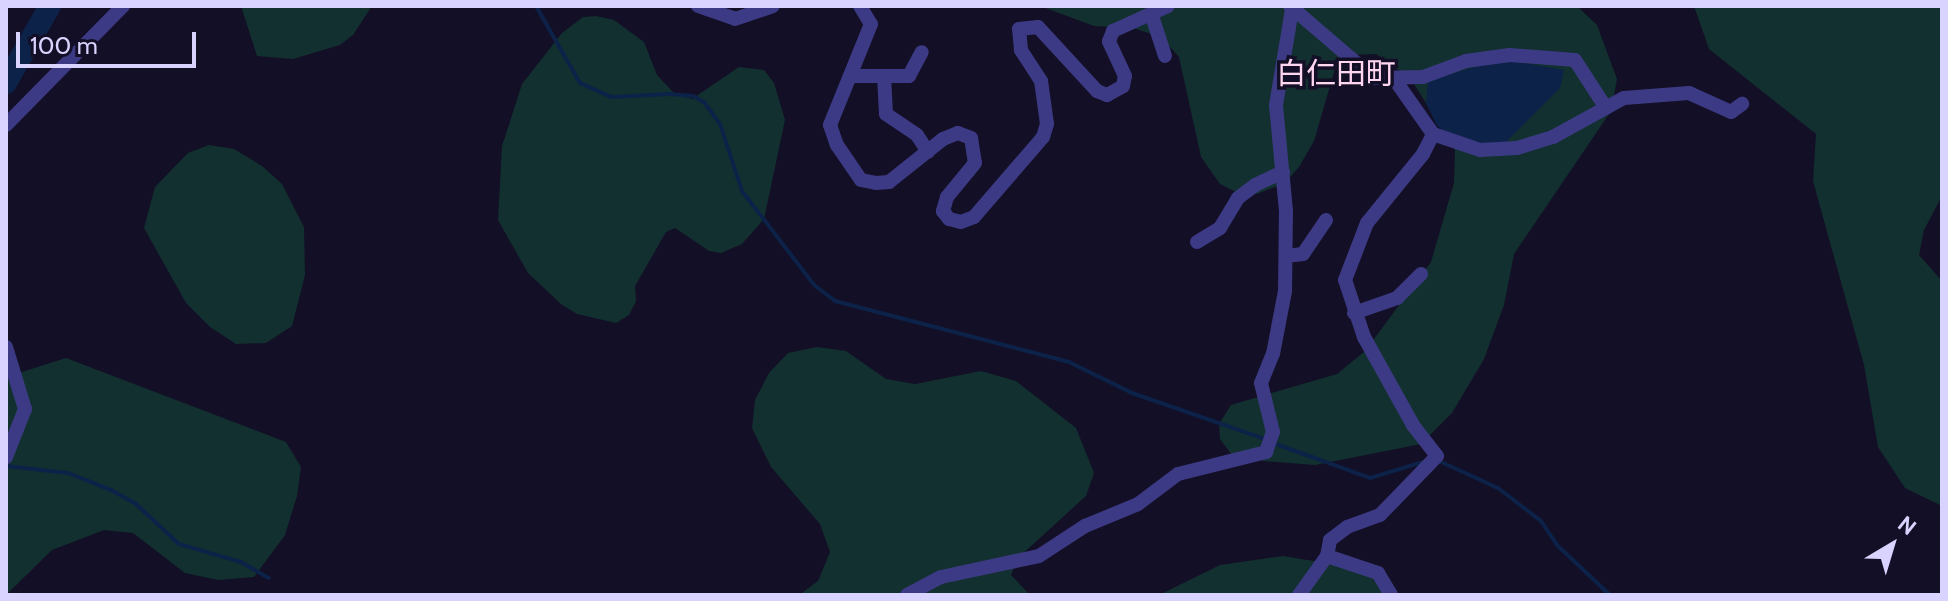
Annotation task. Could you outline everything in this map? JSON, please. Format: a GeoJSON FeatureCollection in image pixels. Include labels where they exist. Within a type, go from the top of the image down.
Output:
{"type":"FeatureCollection","features":[{"type":"Feature","properties":{"kind":"street"},"geometry":{"type":"LineString","coordinates":[[6,125],[123,6]]}},
{"type":"Feature","properties":{"kind":"street"},"geometry":{"type":"LineString","coordinates":[[698,6],[735,19],[773,6]]}},
{"type":"Feature","properties":{"kind":"street"},"geometry":{"type":"LineString","coordinates":[[860,6],[871,24],[830,125],[861,180],[889,182],[958,133],[971,138],[975,163],[947,197],[943,211],[949,219],[961,222],[974,217],[1043,137],[1047,124],[1041,81],[1021,50],[1019,29],[1027,24],[1038,27],[1097,91],[1107,95],[1123,86],[1125,76],[1109,41],[1113,31],[1152,16],[1168,6]]}},
{"type":"Feature","properties":{"kind":"street"},"geometry":{"type":"LineString","coordinates":[[1291,8],[1358,68],[1374,78],[1395,80],[1510,55],[1575,60],[1606,108]]}},
{"type":"Feature","properties":{"kind":"street"},"geometry":{"type":"LineString","coordinates":[[907,595],[941,577],[1039,556],[1085,526],[1138,504],[1178,474],[1266,452],[1273,432],[1261,383],[1273,354],[1286,256],[1283,172],[1276,105],[1291,8]]}},
{"type":"Feature","properties":{"kind":"street"},"geometry":{"type":"LineString","coordinates":[[1152,16],[1165,56]]}},
{"type":"Feature","properties":{"kind":"street"},"geometry":{"type":"LineString","coordinates":[[850,76],[909,76],[922,52]]}},
{"type":"Feature","properties":{"kind":"street"},"geometry":{"type":"LineString","coordinates":[[884,76],[886,114],[917,135],[928,152]]}},
{"type":"Feature","properties":{"kind":"street"},"geometry":{"type":"LineString","coordinates":[[1395,80],[1433,134],[1480,150],[1517,148],[1553,137],[1624,98],[1663,92],[1689,93],[1731,112],[1742,104]]}},
{"type":"Feature","properties":{"kind":"street"},"geometry":{"type":"LineString","coordinates":[[1299,595],[1327,556],[1330,540],[1347,527],[1380,515],[1437,456],[1413,425],[1354,313],[1345,280],[1367,223],[1423,154],[1433,134]]}},
{"type":"Feature","properties":{"kind":"street"},"geometry":{"type":"LineString","coordinates":[[1197,242],[1220,228],[1238,198],[1255,185],[1283,172]]}},
{"type":"Feature","properties":{"kind":"street"},"geometry":{"type":"LineString","coordinates":[[1286,256],[1303,254],[1326,220]]}},
{"type":"Feature","properties":{"kind":"street"},"geometry":{"type":"LineString","coordinates":[[1354,313],[1397,298],[1421,274]]}},
{"type":"Feature","properties":{"kind":"street"},"geometry":{"type":"LineString","coordinates":[[6,347],[25,409],[6,457]]}},
{"type":"Feature","properties":{"kind":"street"},"geometry":{"type":"LineString","coordinates":[[1327,556],[1378,573],[1391,595]]}},
{"type":"Feature","properties":{"kind":"green space"},"geometry":{"type":"Polygon","coordinates":[[[241,6],[372,6],[353,35],[340,45],[293,59],[257,56],[241,6]]]}},
{"type":"Feature","properties":{"kind":"green space"},"geometry":{"type":"Polygon","coordinates":[[[1040,6],[1577,6],[1597,25],[1617,79],[1611,111],[1514,254],[1504,305],[1484,359],[1452,413],[1421,444],[1315,465],[1264,461],[1232,455],[1220,439],[1219,424],[1231,405],[1337,374],[1365,351],[1431,262],[1454,183],[1455,150],[1411,79],[1376,54],[1354,55],[1335,69],[1314,141],[1299,167],[1285,183],[1257,194],[1240,194],[1220,184],[1201,157],[1179,57],[1161,37],[1133,28],[1094,26],[1040,6]]]}},
{"type":"Feature","properties":{"kind":"green space"},"geometry":{"type":"Polygon","coordinates":[[[1694,6],[1942,6],[1942,196],[1924,230],[1919,255],[1942,281],[1942,506],[1905,488],[1878,447],[1864,365],[1813,181],[1816,134],[1709,49],[1694,6]]]}},
{"type":"Feature","properties":{"kind":"green space"},"geometry":{"type":"Polygon","coordinates":[[[583,17],[614,20],[644,42],[657,75],[675,94],[692,99],[739,67],[764,70],[774,83],[785,120],[764,219],[742,244],[721,253],[709,251],[675,228],[666,232],[635,286],[636,301],[629,315],[616,323],[577,314],[561,304],[528,273],[498,220],[502,146],[522,84],[562,33],[583,17]]]}},
{"type":"Feature","properties":{"kind":"green space"},"geometry":{"type":"Polygon","coordinates":[[[209,145],[234,149],[262,166],[282,184],[304,227],[305,275],[292,326],[266,343],[236,344],[210,327],[186,303],[144,228],[155,187],[188,153],[209,145]]]}},
{"type":"Feature","properties":{"kind":"green space"},"geometry":{"type":"Polygon","coordinates":[[[817,347],[846,351],[886,379],[915,384],[981,371],[1016,381],[1076,428],[1094,473],[1086,496],[1018,558],[1011,575],[1030,595],[799,595],[818,581],[830,552],[820,524],[771,467],[752,428],[755,400],[769,373],[788,353],[817,347]]]}},
{"type":"Feature","properties":{"kind":"green space"},"geometry":{"type":"Polygon","coordinates":[[[66,358],[286,442],[301,467],[297,496],[285,535],[254,577],[218,580],[185,573],[133,533],[104,530],[52,550],[6,595],[6,377],[66,358]]]}},
{"type":"Feature","properties":{"kind":"green space"},"geometry":{"type":"Polygon","coordinates":[[[1283,556],[1332,564],[1371,577],[1394,595],[1159,595],[1220,565],[1283,556]]]}},
{"type":"Feature","properties":{"kind":"water"},"geometry":{"type":"Polygon","coordinates":[[[1502,59],[1564,70],[1560,88],[1502,146],[1461,143],[1437,126],[1426,103],[1428,81],[1502,59]]]}},
{"type":"Feature","properties":{"kind":"waterway"},"geometry":{"type":"LineString","coordinates":[[6,83],[50,6]]}},
{"type":"Feature","properties":{"kind":"waterway"},"geometry":{"type":"LineString","coordinates":[[536,6],[580,83],[611,97],[670,94],[693,96],[704,102],[720,124],[742,191],[814,285],[835,301],[1069,362],[1132,393],[1265,439]]}},
{"type":"Feature","properties":{"kind":"waterway"},"geometry":{"type":"LineString","coordinates":[[1273,443],[1370,478],[1426,461]]}},
{"type":"Feature","properties":{"kind":"waterway"},"geometry":{"type":"LineString","coordinates":[[1439,461],[1498,488],[1541,521],[1558,546],[1610,595]]}},
{"type":"Feature","properties":{"kind":"waterway"},"geometry":{"type":"LineString","coordinates":[[6,466],[68,473],[111,490],[136,504],[179,544],[241,562],[269,578]]}},
{"type":"Feature","properties":{"kind":"district","name":"白仁田町"},"geometry":{"type":"Point","coordinates":[1336,74]}}]}
